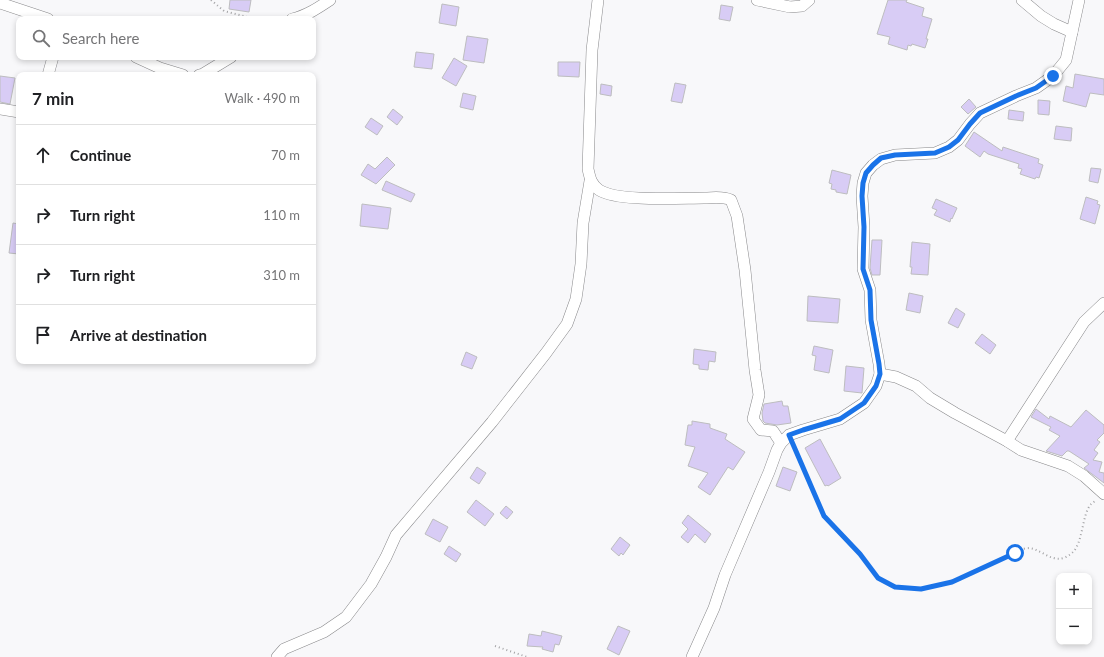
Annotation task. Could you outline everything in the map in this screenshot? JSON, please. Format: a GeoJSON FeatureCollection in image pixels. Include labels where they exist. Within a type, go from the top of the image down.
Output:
{"type":"FeatureCollection","features":[{"type":"Feature","properties":{"kind":"street"},"geometry":{"type":"LineString","coordinates":[[302,16],[319,8],[330,0]]}},
{"type":"Feature","properties":{"kind":"street"},"geometry":{"type":"LineString","coordinates":[[277,657],[284,649],[324,632],[346,617],[372,584],[396,535],[492,422],[567,324],[576,299],[581,264],[583,223],[590,181],[588,169],[592,50],[598,0]]}},
{"type":"Feature","properties":{"kind":"street"},"geometry":{"type":"LineString","coordinates":[[756,0],[790,7],[802,6],[809,0]]}},
{"type":"Feature","properties":{"kind":"street"},"geometry":{"type":"LineString","coordinates":[[1022,0],[1041,16],[1072,32]]}},
{"type":"Feature","properties":{"kind":"street"},"geometry":{"type":"LineString","coordinates":[[692,657],[714,608],[739,540],[777,450],[785,439],[803,430],[840,419],[864,403],[876,386],[880,374],[879,364],[871,320],[870,290],[863,269],[864,227],[862,196],[863,183],[866,173],[881,158],[895,155],[935,153],[949,147],[958,140],[980,113],[1036,88],[1053,76],[1066,60],[1079,0]]}},
{"type":"Feature","properties":{"kind":"street"},"geometry":{"type":"LineString","coordinates":[[0,3],[39,16]]}},
{"type":"Feature","properties":{"kind":"street"},"geometry":{"type":"LineString","coordinates":[[49,72],[52,60]]}},
{"type":"Feature","properties":{"kind":"street"},"geometry":{"type":"LineString","coordinates":[[143,60],[173,72]]}},
{"type":"Feature","properties":{"kind":"street"},"geometry":{"type":"LineString","coordinates":[[206,72],[226,60]]}},
{"type":"Feature","properties":{"kind":"street"},"geometry":{"type":"LineString","coordinates":[[0,110],[16,112]]}},
{"type":"Feature","properties":{"kind":"street"},"geometry":{"type":"LineString","coordinates":[[590,181],[599,190],[612,195],[631,198],[701,198],[724,196],[731,200],[737,216],[745,270],[759,395],[753,419],[761,430],[773,431],[785,439]]}},
{"type":"Feature","properties":{"kind":"street"},"geometry":{"type":"LineString","coordinates":[[1007,441],[1084,322],[1104,303]]}},
{"type":"Feature","properties":{"kind":"street"},"geometry":{"type":"LineString","coordinates":[[880,374],[896,377],[916,386],[930,398],[949,410],[1021,450],[1068,466],[1084,476],[1102,497]]}},
{"type":"Feature","properties":{"kind":"path"},"geometry":{"type":"LineString","coordinates":[[211,0],[224,11],[243,16]]}},
{"type":"Feature","properties":{"kind":"path"},"geometry":{"type":"LineString","coordinates":[[785,439],[824,516],[860,554],[878,578],[895,587],[921,589],[952,582],[1023,548],[1032,548],[1050,557],[1060,559],[1067,557],[1074,551],[1080,538],[1088,507],[1102,497]]}},
{"type":"Feature","properties":{"kind":"path"},"geometry":{"type":"LineString","coordinates":[[495,646],[527,657]]}},
{"type":"Feature","properties":{"kind":"building"},"geometry":{"type":"Polygon","coordinates":[[[230,0],[251,0],[249,12],[229,9],[230,0]]]}},
{"type":"Feature","properties":{"kind":"building"},"geometry":{"type":"Polygon","coordinates":[[[888,0],[907,0],[906,2],[924,8],[922,16],[932,19],[925,48],[912,44],[911,46],[908,45],[907,50],[888,44],[890,37],[877,34],[888,0]]]}},
{"type":"Feature","properties":{"kind":"building"},"geometry":{"type":"Polygon","coordinates":[[[442,4],[459,7],[456,26],[439,23],[442,4]]]}},
{"type":"Feature","properties":{"kind":"building"},"geometry":{"type":"Polygon","coordinates":[[[721,5],[733,7],[730,21],[719,19],[721,5]]]}},
{"type":"Feature","properties":{"kind":"building"},"geometry":{"type":"Polygon","coordinates":[[[467,36],[488,39],[484,63],[463,60],[467,36]]]}},
{"type":"Feature","properties":{"kind":"building"},"geometry":{"type":"Polygon","coordinates":[[[416,52],[434,54],[432,69],[414,67],[416,52]]]}},
{"type":"Feature","properties":{"kind":"building"},"geometry":{"type":"Polygon","coordinates":[[[454,58],[467,66],[456,86],[442,78],[454,58]]]}},
{"type":"Feature","properties":{"kind":"building"},"geometry":{"type":"Polygon","coordinates":[[[558,62],[580,62],[579,77],[558,76],[558,62]]]}},
{"type":"Feature","properties":{"kind":"building"},"geometry":{"type":"Polygon","coordinates":[[[1075,74],[1104,79],[1104,95],[1090,93],[1086,107],[1063,101],[1066,86],[1073,88],[1075,74]]]}},
{"type":"Feature","properties":{"kind":"building"},"geometry":{"type":"Polygon","coordinates":[[[0,76],[15,78],[10,104],[0,102],[0,76]]]}},
{"type":"Feature","properties":{"kind":"building"},"geometry":{"type":"Polygon","coordinates":[[[675,83],[686,85],[682,103],[671,101],[675,83]]]}},
{"type":"Feature","properties":{"kind":"building"},"geometry":{"type":"Polygon","coordinates":[[[601,84],[612,86],[611,96],[600,94],[601,84]]]}},
{"type":"Feature","properties":{"kind":"building"},"geometry":{"type":"Polygon","coordinates":[[[463,93],[476,96],[473,110],[460,107],[463,93]]]}},
{"type":"Feature","properties":{"kind":"building"},"geometry":{"type":"Polygon","coordinates":[[[969,99],[976,107],[968,114],[961,107],[969,99]]]}},
{"type":"Feature","properties":{"kind":"building"},"geometry":{"type":"Polygon","coordinates":[[[1038,100],[1050,101],[1049,115],[1038,114],[1038,100]]]}},
{"type":"Feature","properties":{"kind":"building"},"geometry":{"type":"Polygon","coordinates":[[[393,109],[403,117],[397,125],[387,117],[393,109]]]}},
{"type":"Feature","properties":{"kind":"building"},"geometry":{"type":"Polygon","coordinates":[[[1009,110],[1024,112],[1023,121],[1008,119],[1009,110]]]}},
{"type":"Feature","properties":{"kind":"building"},"geometry":{"type":"Polygon","coordinates":[[[371,118],[383,126],[377,135],[365,127],[371,118]]]}},
{"type":"Feature","properties":{"kind":"building"},"geometry":{"type":"Polygon","coordinates":[[[1056,126],[1072,128],[1071,141],[1054,139],[1056,126]]]}},
{"type":"Feature","properties":{"kind":"building"},"geometry":{"type":"Polygon","coordinates":[[[974,132],[1002,151],[1003,147],[1039,159],[1038,163],[1043,165],[1039,178],[1036,177],[1035,179],[1020,174],[1022,169],[1018,168],[1019,164],[988,154],[984,151],[980,157],[965,146],[974,132]]]}},
{"type":"Feature","properties":{"kind":"building"},"geometry":{"type":"Polygon","coordinates":[[[387,157],[395,165],[376,184],[361,175],[368,164],[375,169],[387,157]]]}},
{"type":"Feature","properties":{"kind":"building"},"geometry":{"type":"Polygon","coordinates":[[[1091,168],[1101,169],[1098,183],[1089,181],[1091,168]]]}},
{"type":"Feature","properties":{"kind":"building"},"geometry":{"type":"Polygon","coordinates":[[[832,170],[851,175],[847,194],[836,192],[836,190],[831,189],[832,184],[829,183],[832,170]]]}},
{"type":"Feature","properties":{"kind":"building"},"geometry":{"type":"Polygon","coordinates":[[[386,181],[415,194],[411,202],[382,190],[386,181]]]}},
{"type":"Feature","properties":{"kind":"building"},"geometry":{"type":"Polygon","coordinates":[[[1086,197],[1098,201],[1097,204],[1100,205],[1095,224],[1080,219],[1086,197]]]}},
{"type":"Feature","properties":{"kind":"building"},"geometry":{"type":"Polygon","coordinates":[[[936,199],[957,208],[950,222],[934,215],[937,210],[932,208],[936,199]]]}},
{"type":"Feature","properties":{"kind":"building"},"geometry":{"type":"Polygon","coordinates":[[[362,204],[391,208],[388,229],[360,226],[362,204]]]}},
{"type":"Feature","properties":{"kind":"building"},"geometry":{"type":"Polygon","coordinates":[[[13,223],[16,224],[16,254],[9,253],[13,223]]]}},
{"type":"Feature","properties":{"kind":"building"},"geometry":{"type":"Polygon","coordinates":[[[872,240],[882,240],[880,275],[872,275],[870,268],[872,240]]]}},
{"type":"Feature","properties":{"kind":"building"},"geometry":{"type":"Polygon","coordinates":[[[912,242],[930,244],[928,275],[911,274],[912,267],[910,267],[912,242]]]}},
{"type":"Feature","properties":{"kind":"building"},"geometry":{"type":"Polygon","coordinates":[[[909,293],[923,296],[920,313],[906,310],[909,293]]]}},
{"type":"Feature","properties":{"kind":"building"},"geometry":{"type":"Polygon","coordinates":[[[808,296],[840,299],[838,323],[807,321],[808,296]]]}},
{"type":"Feature","properties":{"kind":"building"},"geometry":{"type":"Polygon","coordinates":[[[956,308],[965,314],[958,328],[948,323],[956,308]]]}},
{"type":"Feature","properties":{"kind":"building"},"geometry":{"type":"Polygon","coordinates":[[[982,334],[996,345],[990,354],[975,343],[982,334]]]}},
{"type":"Feature","properties":{"kind":"building"},"geometry":{"type":"Polygon","coordinates":[[[814,346],[833,350],[829,373],[814,370],[816,356],[812,355],[814,346]]]}},
{"type":"Feature","properties":{"kind":"building"},"geometry":{"type":"Polygon","coordinates":[[[694,349],[716,352],[715,362],[709,361],[708,370],[699,369],[699,365],[693,364],[694,349]]]}},
{"type":"Feature","properties":{"kind":"building"},"geometry":{"type":"Polygon","coordinates":[[[466,352],[477,357],[472,369],[461,365],[466,352]]]}},
{"type":"Feature","properties":{"kind":"building"},"geometry":{"type":"Polygon","coordinates":[[[846,366],[864,368],[862,393],[844,391],[846,366]]]}},
{"type":"Feature","properties":{"kind":"building"},"geometry":{"type":"Polygon","coordinates":[[[782,401],[783,406],[788,406],[791,423],[777,425],[765,423],[763,421],[762,413],[764,404],[782,401]]]}},
{"type":"Feature","properties":{"kind":"building"},"geometry":{"type":"Polygon","coordinates":[[[1036,409],[1049,419],[1050,416],[1071,427],[1086,410],[1104,425],[1104,433],[1097,440],[1100,442],[1094,450],[1098,453],[1093,460],[1102,462],[1099,472],[1104,473],[1104,483],[1084,468],[1089,464],[1069,451],[1062,456],[1046,451],[1060,436],[1049,430],[1051,427],[1031,417],[1036,409]]]}},
{"type":"Feature","properties":{"kind":"building"},"geometry":{"type":"Polygon","coordinates":[[[692,421],[710,424],[710,428],[727,434],[725,439],[745,452],[733,470],[728,467],[710,495],[698,487],[708,473],[688,466],[695,447],[685,445],[688,425],[692,425],[692,421]]]}},
{"type":"Feature","properties":{"kind":"building"},"geometry":{"type":"Polygon","coordinates":[[[820,439],[841,478],[828,486],[825,486],[805,448],[820,439]]]}},
{"type":"Feature","properties":{"kind":"building"},"geometry":{"type":"Polygon","coordinates":[[[477,467],[486,473],[479,484],[470,478],[477,467]]]}},
{"type":"Feature","properties":{"kind":"building"},"geometry":{"type":"Polygon","coordinates":[[[783,467],[797,472],[790,491],[776,486],[783,467]]]}},
{"type":"Feature","properties":{"kind":"building"},"geometry":{"type":"Polygon","coordinates":[[[476,500],[494,514],[485,526],[467,512],[476,500]]]}},
{"type":"Feature","properties":{"kind":"building"},"geometry":{"type":"Polygon","coordinates":[[[506,506],[513,512],[507,519],[500,513],[506,506]]]}},
{"type":"Feature","properties":{"kind":"building"},"geometry":{"type":"Polygon","coordinates":[[[688,515],[711,534],[705,543],[695,534],[688,543],[681,537],[688,529],[682,523],[688,515]]]}},
{"type":"Feature","properties":{"kind":"building"},"geometry":{"type":"Polygon","coordinates":[[[433,519],[448,527],[440,542],[425,534],[433,519]]]}},
{"type":"Feature","properties":{"kind":"building"},"geometry":{"type":"Polygon","coordinates":[[[620,537],[630,545],[623,555],[621,553],[619,556],[611,549],[620,537]]]}},
{"type":"Feature","properties":{"kind":"building"},"geometry":{"type":"Polygon","coordinates":[[[449,546],[461,554],[456,562],[444,554],[449,546]]]}},
{"type":"Feature","properties":{"kind":"building"},"geometry":{"type":"Polygon","coordinates":[[[618,626],[630,631],[619,655],[607,649],[618,626]]]}},
{"type":"Feature","properties":{"kind":"building"},"geometry":{"type":"Polygon","coordinates":[[[542,631],[562,636],[559,645],[555,644],[553,652],[542,649],[543,647],[527,646],[529,634],[541,636],[542,631]]]}},
{"type":"Feature","properties":{"kind":"route"},"geometry":{"type":"LineString","coordinates":[[1015,553],[952,582],[921,589],[895,587],[878,578],[860,554],[824,516],[789,435],[840,419],[864,403],[876,386],[880,374],[871,320],[870,290],[863,269],[864,227],[862,196],[863,183],[866,173],[881,158],[895,155],[935,153],[949,147],[958,140],[980,113],[1036,88],[1053,76]]}}]}
